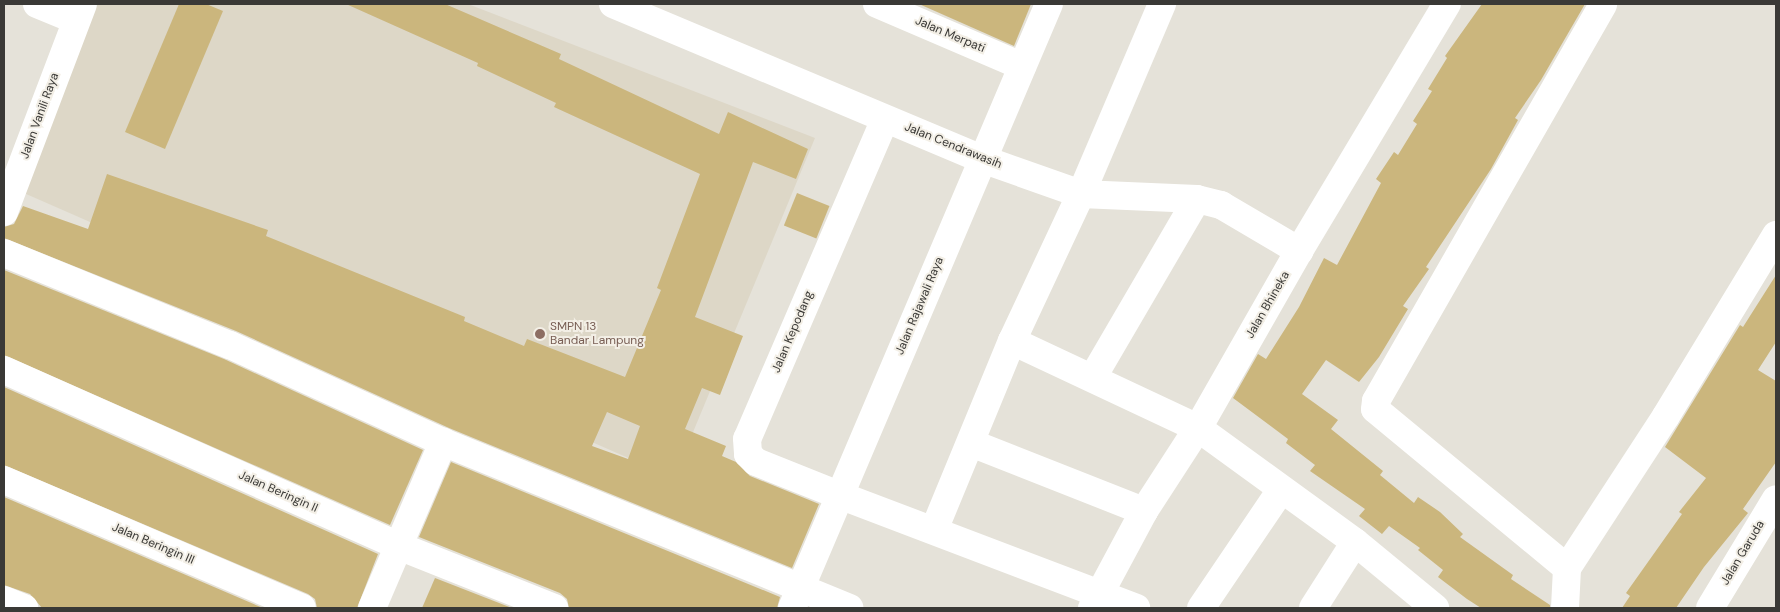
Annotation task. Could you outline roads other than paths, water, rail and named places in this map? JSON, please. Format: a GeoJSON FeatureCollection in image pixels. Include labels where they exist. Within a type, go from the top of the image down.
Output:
{"type":"FeatureCollection","features":[{"type":"Feature","properties":{"kind":"street"},"geometry":{"type":"LineString","coordinates":[[37,4],[79,12]]}},
{"type":"Feature","properties":{"kind":"street","name":"Jalan Cendrawasih"},"geometry":{"type":"LineString","coordinates":[[613,4],[982,159],[1081,194],[1198,199],[1221,205],[1299,251]]}},
{"type":"Feature","properties":{"kind":"street","name":"Jalan Merpati"},"geometry":{"type":"LineString","coordinates":[[877,4],[1022,66]]}},
{"type":"Feature","properties":{"kind":"street","name":"Jalan Rajawali Raya"},"geometry":{"type":"LineString","coordinates":[[796,599],[1049,4]]}},
{"type":"Feature","properties":{"kind":"street"},"geometry":{"type":"LineString","coordinates":[[934,530],[1012,341],[1081,194],[1162,4]]}},
{"type":"Feature","properties":{"kind":"street","name":"Jalan Bhineka"},"geometry":{"type":"LineString","coordinates":[[1096,600],[1144,511],[1198,428],[1299,251],[1447,4]]}},
{"type":"Feature","properties":{"kind":"street"},"geometry":{"type":"LineString","coordinates":[[1567,568],[1375,409],[1376,401],[1603,4]]}},
{"type":"Feature","properties":{"kind":"street","name":"Jalan Vanili Raya"},"geometry":{"type":"LineString","coordinates":[[4,212],[79,12]]}},
{"type":"Feature","properties":{"kind":"street","name":"Jalan Kepodang"},"geometry":{"type":"LineString","coordinates":[[886,119],[747,439],[748,454],[756,462],[934,530],[1096,600],[1136,608]]}},
{"type":"Feature","properties":{"kind":"street"},"geometry":{"type":"LineString","coordinates":[[1093,377],[1198,199]]}},
{"type":"Feature","properties":{"kind":"street"},"geometry":{"type":"LineString","coordinates":[[1565,608],[1567,568],[1666,416],[1776,235]]}},
{"type":"Feature","properties":{"kind":"street"},"geometry":{"type":"LineString","coordinates":[[4,253],[230,345],[796,599],[849,608]]}},
{"type":"Feature","properties":{"kind":"street"},"geometry":{"type":"LineString","coordinates":[[1012,341],[1093,377],[1198,428],[1355,542],[1428,606]]}},
{"type":"Feature","properties":{"kind":"street","name":"Jalan Beringin II"},"geometry":{"type":"LineString","coordinates":[[4,370],[401,547],[554,608]]}},
{"type":"Feature","properties":{"kind":"street"},"geometry":{"type":"LineString","coordinates":[[372,608],[401,547],[444,442]]}},
{"type":"Feature","properties":{"kind":"street"},"geometry":{"type":"LineString","coordinates":[[971,443],[1144,511]]}},
{"type":"Feature","properties":{"kind":"street","name":"Jalan Beringin III"},"geometry":{"type":"LineString","coordinates":[[4,480],[302,608]]}},
{"type":"Feature","properties":{"kind":"street"},"geometry":{"type":"LineString","coordinates":[[1201,608],[1281,490]]}},
{"type":"Feature","properties":{"kind":"street","name":"Jalan Garuda"},"geometry":{"type":"LineString","coordinates":[[1710,608],[1776,498]]}},
{"type":"Feature","properties":{"kind":"street"},"geometry":{"type":"LineString","coordinates":[[1312,608],[1355,542]]}},
{"type":"Feature","properties":{"kind":"street"},"geometry":{"type":"LineString","coordinates":[[4,600],[24,608]]}},
{"type":"Feature","properties":{"kind":"place","name":"SMPN 13 Bandar Lampung"},"geometry":{"type":"Point","coordinates":[540,334]}}]}
